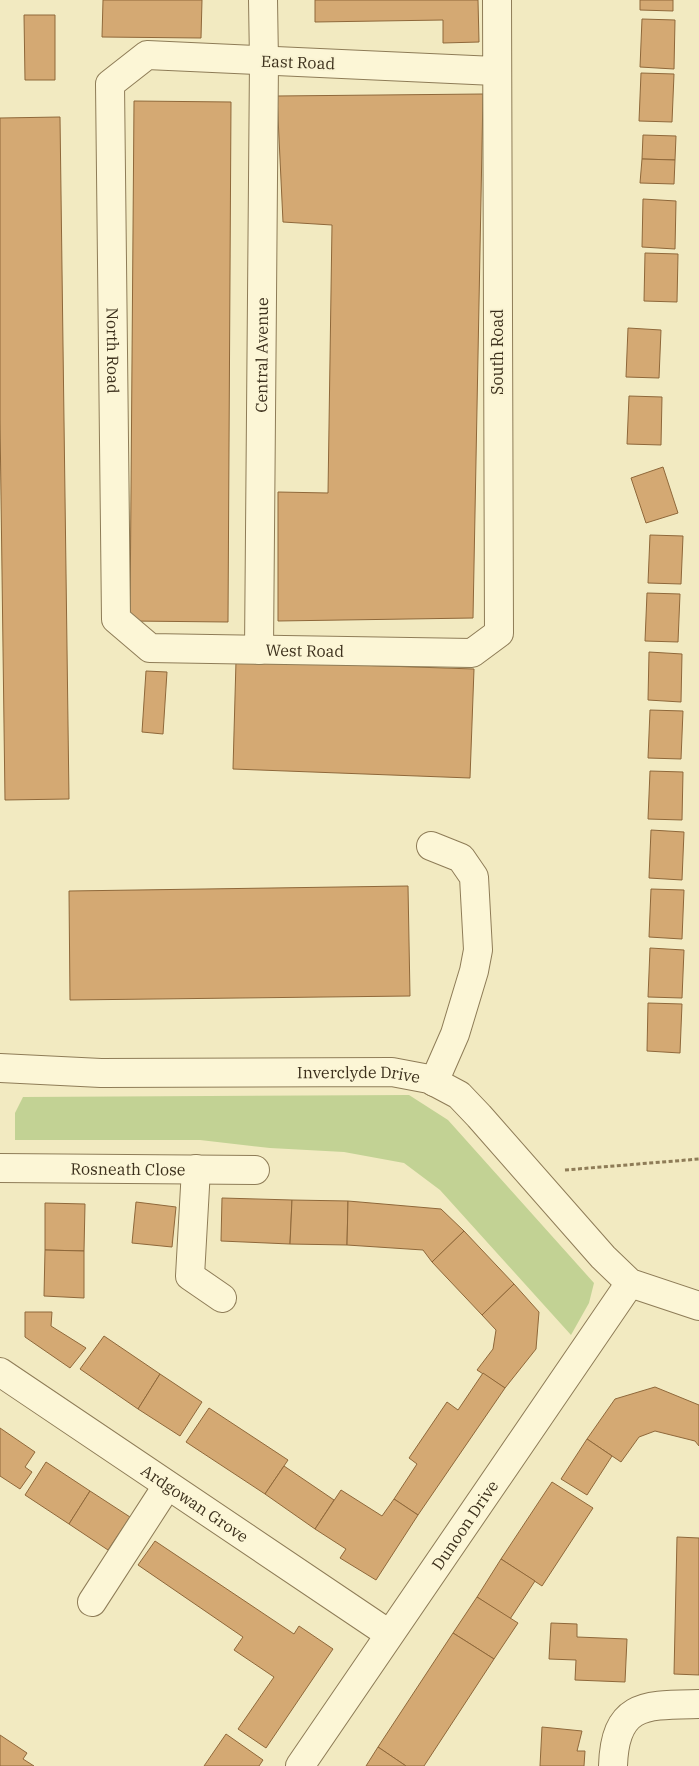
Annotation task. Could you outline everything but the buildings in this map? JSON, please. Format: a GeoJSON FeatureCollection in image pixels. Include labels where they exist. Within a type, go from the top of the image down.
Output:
{"type":"FeatureCollection","features":[{"type":"Feature","properties":{"kind":"street","name":"Central Avenue"},"geometry":{"type":"LineString","coordinates":[[259,650],[263,0]]}},
{"type":"Feature","properties":{"kind":"street","name":"South Road"},"geometry":{"type":"LineString","coordinates":[[497,0],[499,633]]}},
{"type":"Feature","properties":{"kind":"street","name":"East Road"},"geometry":{"type":"LineString","coordinates":[[110,84],[146,55],[496,71]]}},
{"type":"Feature","properties":{"kind":"street","name":"North Road"},"geometry":{"type":"LineString","coordinates":[[110,84],[116,619]]}},
{"type":"Feature","properties":{"kind":"street","name":"West Road"},"geometry":{"type":"LineString","coordinates":[[116,619],[150,648],[472,653],[499,633]]}},
{"type":"Feature","properties":{"kind":"street"},"geometry":{"type":"LineString","coordinates":[[431,846],[462,858],[474,877],[478,950],[474,971],[455,1034],[434,1082]]}},
{"type":"Feature","properties":{"kind":"street"},"geometry":{"type":"LineString","coordinates":[[0,1068],[0,1081]]}},
{"type":"Feature","properties":{"kind":"street","name":"Inverclyde Drive"},"geometry":{"type":"LineString","coordinates":[[0,1068],[101,1072],[392,1072],[429,1078],[458,1096],[530,1173],[603,1257],[630,1282]]}},
{"type":"Feature","properties":{"kind":"street","name":"Rosneath Close"},"geometry":{"type":"LineString","coordinates":[[0,1168],[255,1170]]}},
{"type":"Feature","properties":{"kind":"street"},"geometry":{"type":"LineString","coordinates":[[196,1169],[190,1276],[222,1298]]}},
{"type":"Feature","properties":{"kind":"street"},"geometry":{"type":"LineString","coordinates":[[630,1282],[699,1306]]}},
{"type":"Feature","properties":{"kind":"street","name":"Dunoon Drive"},"geometry":{"type":"LineString","coordinates":[[300,1766],[630,1282]]}},
{"type":"Feature","properties":{"kind":"street","name":"Ardgowan Grove"},"geometry":{"type":"LineString","coordinates":[[0,1372],[389,1634]]}},
{"type":"Feature","properties":{"kind":"street"},"geometry":{"type":"LineString","coordinates":[[92,1602],[167,1486]]}},
{"type":"Feature","properties":{"kind":"street"},"geometry":{"type":"LineString","coordinates":[[613,1766],[616,1735],[632,1714],[655,1705],[699,1704]]}},
{"type":"Feature","properties":{"kind":"path"},"geometry":{"type":"LineString","coordinates":[[530,1173],[699,1159]]}},
{"type":"Feature","properties":{"kind":"green space"},"geometry":{"type":"Polygon","coordinates":[[[409,1095],[448,1120],[594,1283],[589,1303],[571,1335],[440,1190],[404,1163],[344,1152],[270,1148],[200,1140],[15,1140],[15,1113],[23,1097],[409,1095]]]}}]}
